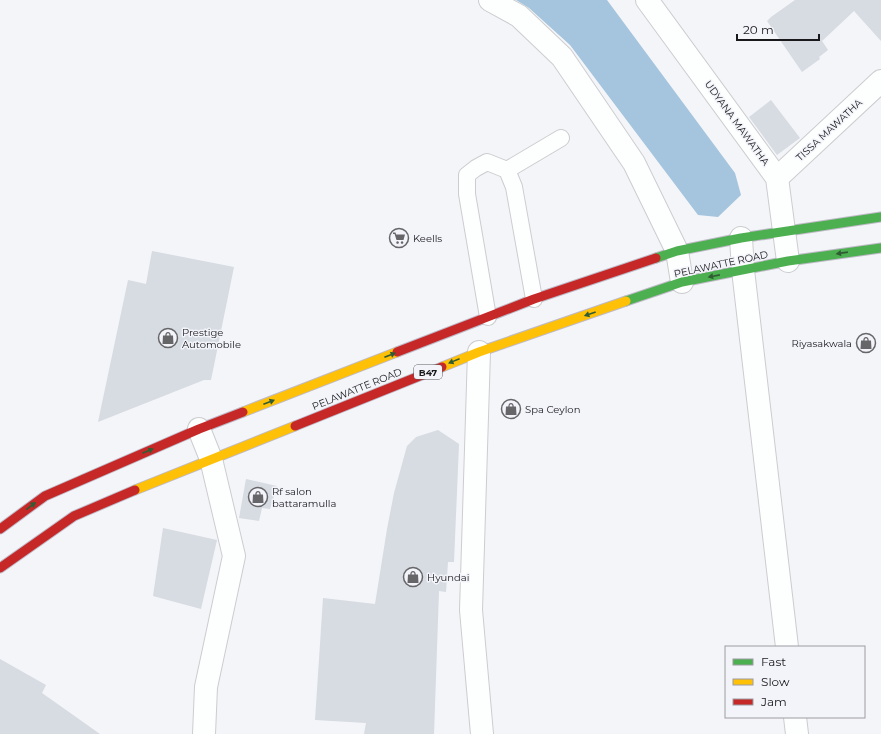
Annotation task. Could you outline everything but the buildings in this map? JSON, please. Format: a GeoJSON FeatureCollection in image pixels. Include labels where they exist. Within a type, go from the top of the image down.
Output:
{"type":"FeatureCollection","features":[{"type":"Feature","properties":{"kind":"main road","name":"PELAWATTE ROAD"},"geometry":{"type":"LineString","coordinates":[[0,529],[45,496],[199,429],[534,299],[677,251],[741,238],[881,217]]}},
{"type":"Feature","properties":{"kind":"main road","name":"PELAWATTE ROAD"},"geometry":{"type":"LineString","coordinates":[[0,568],[74,516],[211,458],[479,352],[682,282],[788,261],[881,248]]}},
{"type":"Feature","properties":{"kind":"street"},"geometry":{"type":"LineString","coordinates":[[490,0],[519,16],[562,57],[634,163],[677,251],[682,282]]}},
{"type":"Feature","properties":{"kind":"street","name":"UDYANA MAWATHA"},"geometry":{"type":"LineString","coordinates":[[648,0],[777,178],[788,261]]}},
{"type":"Feature","properties":{"kind":"street","name":"TISSA MAWATHA"},"geometry":{"type":"LineString","coordinates":[[777,178],[881,81]]}},
{"type":"Feature","properties":{"kind":"street"},"geometry":{"type":"LineString","coordinates":[[741,238],[743,270],[787,646]]}},
{"type":"Feature","properties":{"kind":"street"},"geometry":{"type":"LineString","coordinates":[[479,352],[471,610],[482,734]]}},
{"type":"Feature","properties":{"kind":"street"},"geometry":{"type":"LineString","coordinates":[[199,429],[211,458],[234,556],[206,687],[204,734]]}},
{"type":"Feature","properties":{"kind":"street"},"geometry":{"type":"LineString","coordinates":[[795,718],[797,734]]}},
{"type":"Feature","properties":{"kind":"lane"},"geometry":{"type":"LineString","coordinates":[[507,170],[561,138]]}},
{"type":"Feature","properties":{"kind":"lane"},"geometry":{"type":"LineString","coordinates":[[488,317],[467,194],[467,175],[487,162],[507,170],[514,187],[534,299]]}},
{"type":"Feature","properties":{"kind":"water"},"geometry":{"type":"Polygon","coordinates":[[[516,0],[607,0],[735,173],[741,195],[718,217],[698,215],[570,45],[529,8],[516,0]]]}},
{"type":"Feature","properties":{"kind":"traffic: fast"},"geometry":{"type":"LineString","coordinates":[[656,258],[677,251],[741,238],[881,217]]}},
{"type":"Feature","properties":{"kind":"traffic: fast"},"geometry":{"type":"LineString","coordinates":[[626,301],[682,282],[788,261],[881,248]]}},
{"type":"Feature","properties":{"kind":"traffic: slow"},"geometry":{"type":"LineString","coordinates":[[442,367],[479,352],[626,301]]}},
{"type":"Feature","properties":{"kind":"traffic: slow"},"geometry":{"type":"LineString","coordinates":[[243,412],[397,352]]}},
{"type":"Feature","properties":{"kind":"traffic: slow"},"geometry":{"type":"LineString","coordinates":[[135,490],[295,426]]}},
{"type":"Feature","properties":{"kind":"traffic: jam"},"geometry":{"type":"LineString","coordinates":[[397,352],[534,299],[656,258]]}},
{"type":"Feature","properties":{"kind":"traffic: jam"},"geometry":{"type":"LineString","coordinates":[[295,426],[442,367]]}},
{"type":"Feature","properties":{"kind":"traffic: jam"},"geometry":{"type":"LineString","coordinates":[[0,529],[45,496],[199,429],[243,412]]}},
{"type":"Feature","properties":{"kind":"traffic: jam"},"geometry":{"type":"LineString","coordinates":[[0,568],[74,516],[135,490]]}},
{"type":"Feature","properties":{"kind":"place","name":"Keells"},"geometry":{"type":"Point","coordinates":[399,238]}},
{"type":"Feature","properties":{"kind":"place","name":"Prestige Automobile"},"geometry":{"type":"Point","coordinates":[168,338]}},
{"type":"Feature","properties":{"kind":"place","name":"Riyasakwala"},"geometry":{"type":"Point","coordinates":[866,343]}},
{"type":"Feature","properties":{"kind":"place","name":"Spa Ceylon"},"geometry":{"type":"Point","coordinates":[511,409]}},
{"type":"Feature","properties":{"kind":"place","name":"Rf salon battaramulla"},"geometry":{"type":"Point","coordinates":[258,497]}},
{"type":"Feature","properties":{"kind":"place","name":"Hyundai"},"geometry":{"type":"Point","coordinates":[413,577]}}]}
